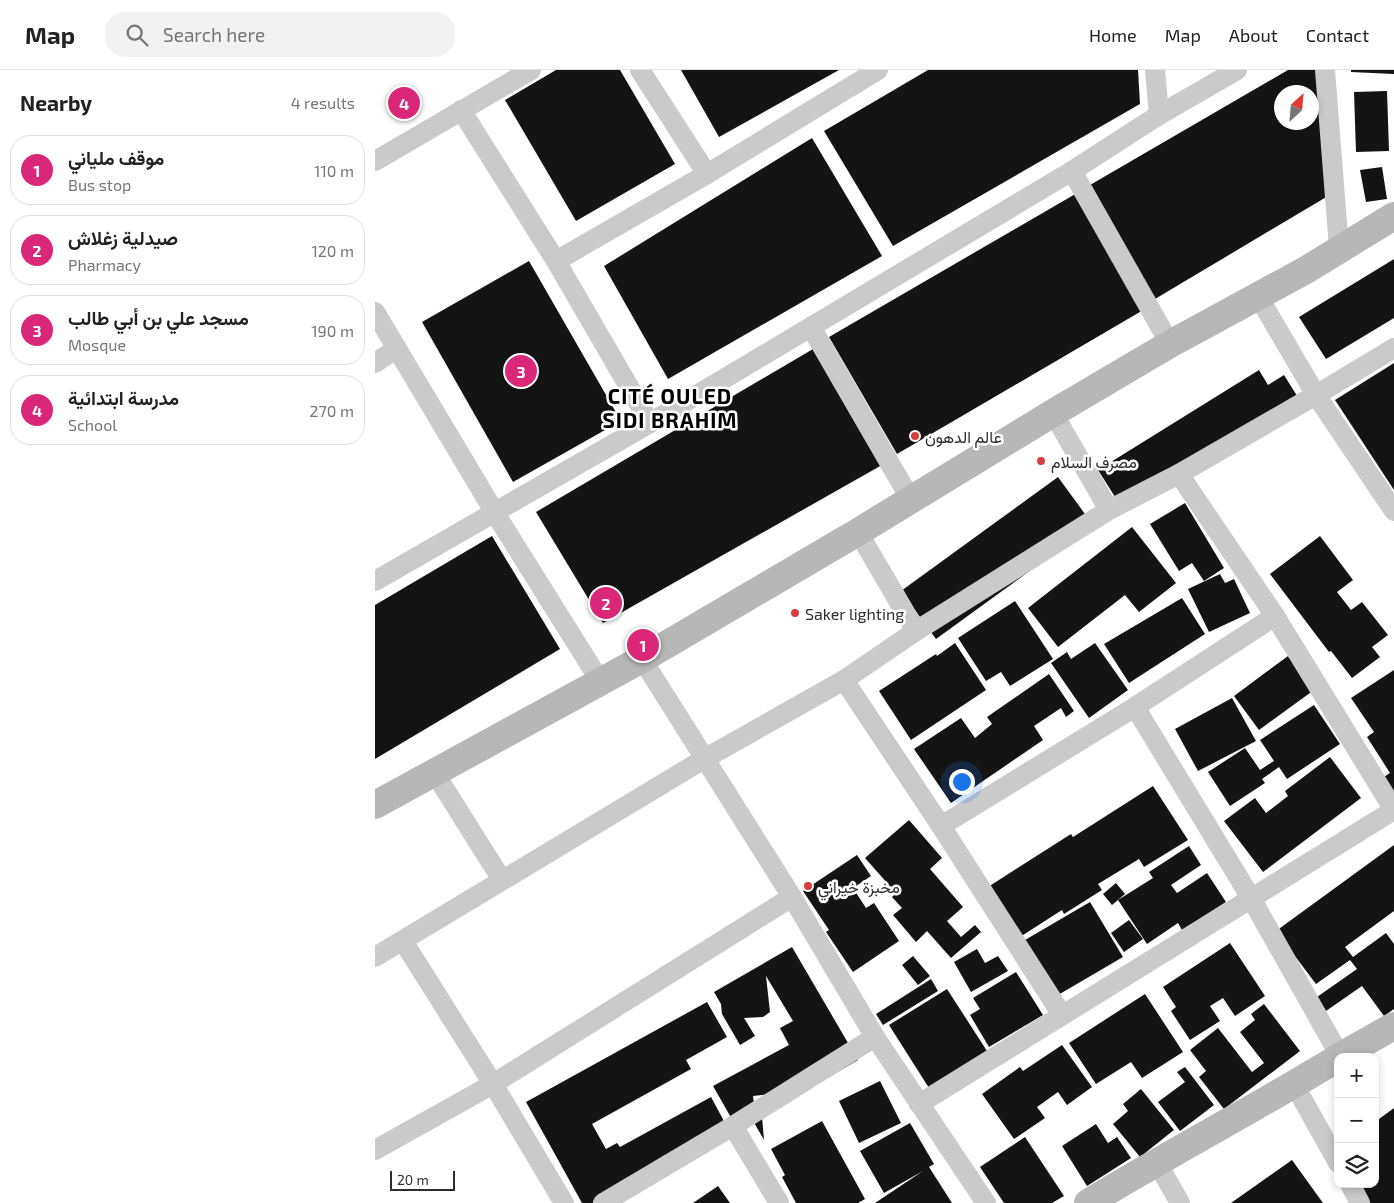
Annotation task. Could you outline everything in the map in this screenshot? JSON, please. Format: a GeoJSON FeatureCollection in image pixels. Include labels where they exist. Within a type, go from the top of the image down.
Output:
{"type":"FeatureCollection","features":[{"type":"Feature","properties":{"kind":"main road"},"geometry":{"type":"LineString","coordinates":[[375,805],[642,659],[858,532],[1053,412],[1169,344],[1306,270],[1394,216]]}},
{"type":"Feature","properties":{"kind":"main road"},"geometry":{"type":"LineString","coordinates":[[1346,1053],[1394,1026]]}},
{"type":"Feature","properties":{"kind":"main road"},"geometry":{"type":"LineString","coordinates":[[1088,1203],[1156,1161],[1334,1060]]}},
{"type":"Feature","properties":{"kind":"street"},"geometry":{"type":"LineString","coordinates":[[375,162],[531,70]]}},
{"type":"Feature","properties":{"kind":"street"},"geometry":{"type":"LineString","coordinates":[[640,70],[707,174]]}},
{"type":"Feature","properties":{"kind":"street"},"geometry":{"type":"LineString","coordinates":[[556,261],[707,174],[878,70]]}},
{"type":"Feature","properties":{"kind":"street"},"geometry":{"type":"LineString","coordinates":[[1155,70],[1159,115]]}},
{"type":"Feature","properties":{"kind":"street"},"geometry":{"type":"LineString","coordinates":[[375,580],[650,423],[1072,171],[1159,115],[1237,70]]}},
{"type":"Feature","properties":{"kind":"street"},"geometry":{"type":"LineString","coordinates":[[1325,70],[1339,248]]}},
{"type":"Feature","properties":{"kind":"street"},"geometry":{"type":"LineString","coordinates":[[461,110],[556,261],[650,423]]}},
{"type":"Feature","properties":{"kind":"street"},"geometry":{"type":"LineString","coordinates":[[1072,171],[1169,344]]}},
{"type":"Feature","properties":{"kind":"street"},"geometry":{"type":"LineString","coordinates":[[1258,296],[1316,395],[1394,511]]}},
{"type":"Feature","properties":{"kind":"street"},"geometry":{"type":"LineString","coordinates":[[375,312],[495,513],[600,681]]}},
{"type":"Feature","properties":{"kind":"street"},"geometry":{"type":"LineString","coordinates":[[811,327],[911,500]]}},
{"type":"Feature","properties":{"kind":"street"},"geometry":{"type":"LineString","coordinates":[[375,957],[704,759],[844,680],[916,631],[1109,510],[1179,474],[1394,348]]}},
{"type":"Feature","properties":{"kind":"street"},"geometry":{"type":"LineString","coordinates":[[375,363],[396,349]]}},
{"type":"Feature","properties":{"kind":"street"},"geometry":{"type":"LineString","coordinates":[[1053,412],[1109,510]]}},
{"type":"Feature","properties":{"kind":"street"},"geometry":{"type":"LineString","coordinates":[[919,1104],[1394,810],[1275,616],[1179,474]]}},
{"type":"Feature","properties":{"kind":"street"},"geometry":{"type":"LineString","coordinates":[[858,532],[916,631]]}},
{"type":"Feature","properties":{"kind":"street"},"geometry":{"type":"LineString","coordinates":[[941,826],[1135,707],[1275,616]]}},
{"type":"Feature","properties":{"kind":"street"},"geometry":{"type":"LineString","coordinates":[[642,659],[792,897],[875,1037],[986,1203]]}},
{"type":"Feature","properties":{"kind":"street"},"geometry":{"type":"LineString","coordinates":[[844,680],[941,826],[1062,1015]]}},
{"type":"Feature","properties":{"kind":"street"},"geometry":{"type":"LineString","coordinates":[[1135,707],[1251,898],[1337,1053]]}},
{"type":"Feature","properties":{"kind":"street"},"geometry":{"type":"LineString","coordinates":[[433,772],[503,880]]}},
{"type":"Feature","properties":{"kind":"street"},"geometry":{"type":"LineString","coordinates":[[375,1150],[493,1084],[792,897]]}},
{"type":"Feature","properties":{"kind":"street"},"geometry":{"type":"LineString","coordinates":[[403,941],[493,1084],[564,1203]]}},
{"type":"Feature","properties":{"kind":"street"},"geometry":{"type":"LineString","coordinates":[[603,1203],[733,1126],[875,1037]]}},
{"type":"Feature","properties":{"kind":"street"},"geometry":{"type":"LineString","coordinates":[[1294,1084],[1334,1156]]}},
{"type":"Feature","properties":{"kind":"street"},"geometry":{"type":"LineString","coordinates":[[733,1126],[779,1203]]}},
{"type":"Feature","properties":{"kind":"street"},"geometry":{"type":"LineString","coordinates":[[1156,1161],[1179,1203]]}},
{"type":"Feature","properties":{"kind":"street"},"geometry":{"type":"LineString","coordinates":[[1352,1188],[1360,1203]]}},
{"type":"Feature","properties":{"kind":"building"},"geometry":{"type":"Polygon","coordinates":[[[556,70],[620,70],[675,164],[576,221],[505,100],[556,70]]]}},
{"type":"Feature","properties":{"kind":"building"},"geometry":{"type":"Polygon","coordinates":[[[681,70],[839,70],[719,137],[681,70]]]}},
{"type":"Feature","properties":{"kind":"building"},"geometry":{"type":"Polygon","coordinates":[[[928,70],[1138,70],[1140,104],[893,246],[824,131],[928,70]]]}},
{"type":"Feature","properties":{"kind":"building"},"geometry":{"type":"Polygon","coordinates":[[[1288,70],[1316,70],[1317,85],[1274,85],[1274,130],[1319,130],[1319,102],[1328,196],[1155,299],[1090,185],[1288,70]]]}},
{"type":"Feature","properties":{"kind":"building"},"geometry":{"type":"Polygon","coordinates":[[[1351,70],[1394,70],[1394,74],[1351,72],[1351,70]]]}},
{"type":"Feature","properties":{"kind":"building"},"geometry":{"type":"Polygon","coordinates":[[[1387,91],[1389,151],[1356,152],[1354,92],[1387,91]]]}},
{"type":"Feature","properties":{"kind":"building"},"geometry":{"type":"Polygon","coordinates":[[[812,138],[882,256],[668,379],[604,266],[812,138]]]}},
{"type":"Feature","properties":{"kind":"building"},"geometry":{"type":"Polygon","coordinates":[[[1382,167],[1387,199],[1366,202],[1360,170],[1382,167]]]}},
{"type":"Feature","properties":{"kind":"building"},"geometry":{"type":"Polygon","coordinates":[[[1077,193],[1145,309],[897,454],[829,337],[1077,193]]]}},
{"type":"Feature","properties":{"kind":"building"},"geometry":{"type":"Polygon","coordinates":[[[1394,259],[1394,318],[1326,359],[1299,317],[1394,259]]]}},
{"type":"Feature","properties":{"kind":"building"},"geometry":{"type":"Polygon","coordinates":[[[529,261],[621,421],[513,482],[422,322],[529,261]]]}},
{"type":"Feature","properties":{"kind":"building"},"geometry":{"type":"Polygon","coordinates":[[[813,349],[882,465],[603,623],[536,512],[813,349]]]}},
{"type":"Feature","properties":{"kind":"building"},"geometry":{"type":"Polygon","coordinates":[[[1394,363],[1394,490],[1335,400],[1394,363]]]}},
{"type":"Feature","properties":{"kind":"building"},"geometry":{"type":"Polygon","coordinates":[[[1259,370],[1268,385],[1284,375],[1299,399],[1122,508],[1098,470],[1259,370]]]}},
{"type":"Feature","properties":{"kind":"building"},"geometry":{"type":"Polygon","coordinates":[[[1058,477],[1093,525],[936,639],[901,591],[1058,477]]]}},
{"type":"Feature","properties":{"kind":"building"},"geometry":{"type":"Polygon","coordinates":[[[1185,503],[1224,568],[1204,581],[1192,563],[1179,571],[1150,524],[1185,503]]]}},
{"type":"Feature","properties":{"kind":"building"},"geometry":{"type":"Polygon","coordinates":[[[1132,527],[1176,583],[1139,612],[1125,595],[1058,647],[1028,608],[1132,527]]]}},
{"type":"Feature","properties":{"kind":"building"},"geometry":{"type":"Polygon","coordinates":[[[492,536],[560,649],[375,759],[375,605],[492,536]]]}},
{"type":"Feature","properties":{"kind":"building"},"geometry":{"type":"Polygon","coordinates":[[[1320,536],[1353,580],[1337,592],[1351,610],[1362,602],[1388,635],[1372,647],[1380,657],[1352,678],[1331,651],[1329,652],[1270,574],[1320,536]]]}},
{"type":"Feature","properties":{"kind":"building"},"geometry":{"type":"Polygon","coordinates":[[[1220,574],[1225,583],[1234,579],[1250,613],[1209,632],[1188,589],[1220,574]]]}},
{"type":"Feature","properties":{"kind":"building"},"geometry":{"type":"Polygon","coordinates":[[[1182,598],[1205,634],[1129,683],[1104,644],[1182,598]]]}},
{"type":"Feature","properties":{"kind":"building"},"geometry":{"type":"Polygon","coordinates":[[[1015,601],[1053,659],[1010,686],[1001,672],[986,681],[958,638],[1015,601]]]}},
{"type":"Feature","properties":{"kind":"building"},"geometry":{"type":"Polygon","coordinates":[[[955,643],[986,690],[911,740],[879,691],[955,643]]]}},
{"type":"Feature","properties":{"kind":"building"},"geometry":{"type":"Polygon","coordinates":[[[1095,643],[1128,690],[1089,718],[1051,663],[1067,652],[1071,659],[1095,643]]]}},
{"type":"Feature","properties":{"kind":"building"},"geometry":{"type":"Polygon","coordinates":[[[1288,656],[1314,690],[1259,730],[1234,696],[1288,656]]]}},
{"type":"Feature","properties":{"kind":"building"},"geometry":{"type":"Polygon","coordinates":[[[1394,670],[1394,799],[1379,780],[1390,773],[1367,737],[1374,732],[1351,698],[1394,670]]]}},
{"type":"Feature","properties":{"kind":"building"},"geometry":{"type":"Polygon","coordinates":[[[1049,674],[1074,711],[1066,717],[1061,708],[1034,726],[1043,740],[951,803],[914,749],[961,718],[975,738],[992,724],[987,717],[1049,674]]]}},
{"type":"Feature","properties":{"kind":"building"},"geometry":{"type":"Polygon","coordinates":[[[1232,698],[1256,741],[1198,771],[1175,729],[1232,698]]]}},
{"type":"Feature","properties":{"kind":"building"},"geometry":{"type":"Polygon","coordinates":[[[1314,705],[1340,744],[1287,779],[1279,767],[1262,779],[1265,783],[1230,806],[1208,772],[1245,748],[1260,770],[1274,761],[1260,740],[1314,705]]]}},
{"type":"Feature","properties":{"kind":"building"},"geometry":{"type":"Polygon","coordinates":[[[1330,757],[1361,798],[1263,872],[1224,821],[1255,798],[1266,813],[1288,796],[1285,791],[1330,757]]]}},
{"type":"Feature","properties":{"kind":"building"},"geometry":{"type":"Polygon","coordinates":[[[1153,786],[1188,840],[1144,867],[1139,859],[1098,884],[1102,890],[1064,914],[1062,910],[1020,937],[988,887],[1071,834],[1073,837],[1153,786]]]}},
{"type":"Feature","properties":{"kind":"building"},"geometry":{"type":"Polygon","coordinates":[[[909,820],[942,858],[930,869],[963,907],[947,921],[961,937],[975,925],[981,932],[951,958],[927,931],[916,942],[893,915],[902,908],[892,897],[896,893],[865,858],[909,820]]]}},
{"type":"Feature","properties":{"kind":"building"},"geometry":{"type":"Polygon","coordinates":[[[1394,845],[1394,911],[1345,947],[1353,957],[1386,933],[1394,944],[1394,1009],[1384,1016],[1362,986],[1326,1011],[1317,997],[1357,969],[1350,960],[1316,984],[1276,931],[1394,845]]]}},
{"type":"Feature","properties":{"kind":"building"},"geometry":{"type":"Polygon","coordinates":[[[1189,846],[1201,865],[1171,885],[1177,893],[1207,873],[1226,902],[1182,930],[1178,923],[1147,944],[1118,900],[1153,878],[1149,872],[1189,846]]]}},
{"type":"Feature","properties":{"kind":"building"},"geometry":{"type":"Polygon","coordinates":[[[857,855],[871,876],[853,888],[866,908],[874,903],[899,941],[853,972],[826,932],[829,930],[803,891],[857,855]]]}},
{"type":"Feature","properties":{"kind":"building"},"geometry":{"type":"Polygon","coordinates":[[[1116,883],[1125,894],[1112,905],[1103,894],[1116,883]]]}},
{"type":"Feature","properties":{"kind":"building"},"geometry":{"type":"Polygon","coordinates":[[[1090,902],[1123,957],[1058,995],[1025,940],[1090,902]]]}},
{"type":"Feature","properties":{"kind":"building"},"geometry":{"type":"Polygon","coordinates":[[[1129,920],[1143,939],[1124,952],[1111,933],[1129,920]]]}},
{"type":"Feature","properties":{"kind":"building"},"geometry":{"type":"Polygon","coordinates":[[[1230,943],[1265,996],[1235,1016],[1223,998],[1210,1006],[1220,1021],[1190,1040],[1171,1011],[1176,1007],[1163,987],[1230,943]]]}},
{"type":"Feature","properties":{"kind":"building"},"geometry":{"type":"Polygon","coordinates":[[[792,947],[858,1060],[819,1083],[772,1094],[753,1096],[754,1104],[762,1117],[764,1140],[748,1112],[733,1121],[713,1086],[789,1045],[780,1028],[793,1021],[766,976],[770,1012],[763,1017],[744,1018],[755,1036],[740,1045],[722,1014],[721,1004],[714,992],[792,947]]]}},
{"type":"Feature","properties":{"kind":"building"},"geometry":{"type":"Polygon","coordinates":[[[977,949],[985,963],[998,956],[1008,971],[971,992],[954,962],[977,949]]]}},
{"type":"Feature","properties":{"kind":"building"},"geometry":{"type":"Polygon","coordinates":[[[913,956],[930,976],[918,985],[902,965],[913,956]]]}},
{"type":"Feature","properties":{"kind":"building"},"geometry":{"type":"Polygon","coordinates":[[[1016,972],[1043,1015],[989,1047],[970,1015],[980,1009],[973,998],[1016,972]]]}},
{"type":"Feature","properties":{"kind":"building"},"geometry":{"type":"Polygon","coordinates":[[[931,979],[938,991],[883,1025],[876,1014],[931,979]]]}},
{"type":"Feature","properties":{"kind":"building"},"geometry":{"type":"Polygon","coordinates":[[[947,989],[987,1051],[929,1088],[889,1025],[947,989]]]}},
{"type":"Feature","properties":{"kind":"building"},"geometry":{"type":"Polygon","coordinates":[[[1145,994],[1183,1052],[1142,1078],[1131,1062],[1096,1084],[1069,1043],[1145,994]]]}},
{"type":"Feature","properties":{"kind":"building"},"geometry":{"type":"Polygon","coordinates":[[[707,1002],[727,1037],[686,1060],[691,1069],[592,1124],[606,1149],[617,1143],[620,1147],[711,1097],[732,1136],[618,1203],[582,1203],[526,1102],[707,1002]]]}},
{"type":"Feature","properties":{"kind":"building"},"geometry":{"type":"Polygon","coordinates":[[[1264,1004],[1300,1051],[1224,1109],[1199,1077],[1206,1071],[1190,1050],[1218,1028],[1252,1072],[1264,1063],[1240,1032],[1255,1020],[1251,1014],[1264,1004]]]}},
{"type":"Feature","properties":{"kind":"building"},"geometry":{"type":"Polygon","coordinates":[[[1062,1045],[1092,1087],[1067,1105],[1058,1092],[1037,1107],[1045,1118],[1014,1139],[982,1094],[1020,1067],[1023,1071],[1062,1045]]]}},
{"type":"Feature","properties":{"kind":"building"},"geometry":{"type":"Polygon","coordinates":[[[1185,1067],[1214,1105],[1180,1131],[1158,1102],[1185,1082],[1177,1072],[1185,1067]]]}},
{"type":"Feature","properties":{"kind":"building"},"geometry":{"type":"Polygon","coordinates":[[[880,1081],[901,1123],[859,1143],[839,1101],[880,1081]]]}},
{"type":"Feature","properties":{"kind":"building"},"geometry":{"type":"Polygon","coordinates":[[[1141,1089],[1174,1130],[1140,1157],[1113,1124],[1128,1111],[1123,1104],[1141,1089]]]}},
{"type":"Feature","properties":{"kind":"building"},"geometry":{"type":"Polygon","coordinates":[[[1394,1108],[1394,1203],[1362,1203],[1351,1188],[1379,1188],[1379,1119],[1394,1108]]]}},
{"type":"Feature","properties":{"kind":"building"},"geometry":{"type":"Polygon","coordinates":[[[822,1121],[865,1199],[858,1203],[796,1203],[782,1177],[785,1175],[771,1149],[822,1121]]]}},
{"type":"Feature","properties":{"kind":"building"},"geometry":{"type":"Polygon","coordinates":[[[910,1123],[934,1164],[929,1167],[952,1203],[875,1203],[923,1171],[884,1193],[860,1151],[910,1123]]]}},
{"type":"Feature","properties":{"kind":"building"},"geometry":{"type":"Polygon","coordinates":[[[1096,1124],[1108,1143],[1117,1137],[1131,1158],[1087,1186],[1062,1146],[1096,1124]]]}},
{"type":"Feature","properties":{"kind":"building"},"geometry":{"type":"Polygon","coordinates":[[[1025,1137],[1064,1196],[1052,1203],[1004,1203],[980,1167],[1025,1137]]]}},
{"type":"Feature","properties":{"kind":"building"},"geometry":{"type":"Polygon","coordinates":[[[1292,1160],[1323,1203],[1231,1203],[1292,1160]]]}},
{"type":"Feature","properties":{"kind":"building"},"geometry":{"type":"Polygon","coordinates":[[[718,1186],[730,1203],[693,1203],[718,1186]]]}},
{"type":"Feature","properties":{"kind":"place","name":"مدرسة ابتدائية"},"geometry":{"type":"Point","coordinates":[404,103]}},
{"type":"Feature","properties":{"kind":"place","name":"مسجد علي بن أبي طالب"},"geometry":{"type":"Point","coordinates":[521,371]}},
{"type":"Feature","properties":{"kind":"place","name":"عالم الدهون"},"geometry":{"type":"Point","coordinates":[915,436]}},
{"type":"Feature","properties":{"kind":"place","name":"مصرف السلام"},"geometry":{"type":"Point","coordinates":[1041,461]}},
{"type":"Feature","properties":{"kind":"place","name":"صيدلية زغلاش"},"geometry":{"type":"Point","coordinates":[606,603]}},
{"type":"Feature","properties":{"kind":"place","name":"Saker lighting"},"geometry":{"type":"Point","coordinates":[795,613]}},
{"type":"Feature","properties":{"kind":"place","name":"موقف ملياني"},"geometry":{"type":"Point","coordinates":[643,645]}},
{"type":"Feature","properties":{"kind":"place","name":"مخبزة خيراني"},"geometry":{"type":"Point","coordinates":[808,886]}},
{"type":"Feature","properties":{"kind":"district","name":"CITÉ OULED SIDI BRAHIM"},"geometry":{"type":"Point","coordinates":[670,407]}}]}
